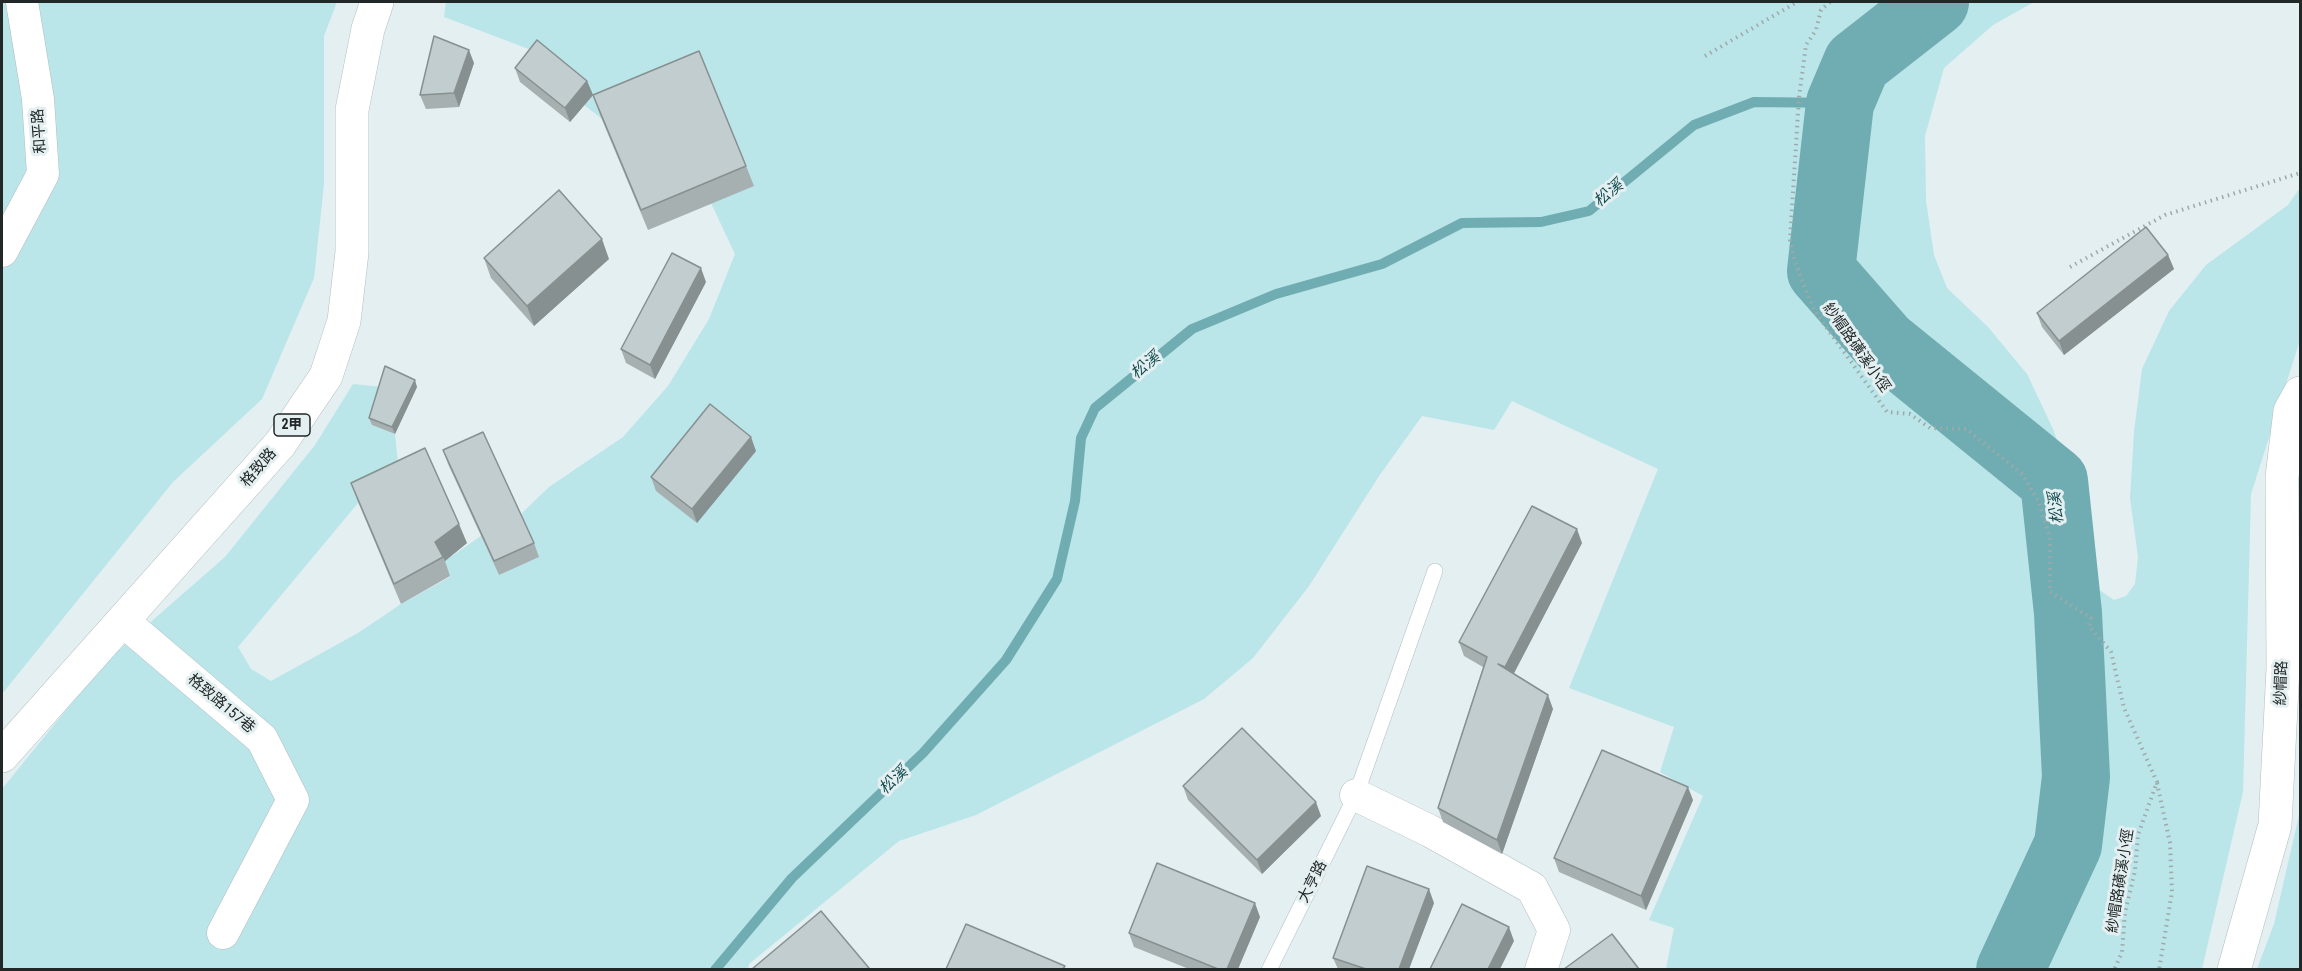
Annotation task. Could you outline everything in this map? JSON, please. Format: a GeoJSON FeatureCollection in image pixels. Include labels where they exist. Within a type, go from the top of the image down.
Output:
{"type":"FeatureCollection","features":[{"type":"Feature","properties":{"kind":"main road","name":"格致路"},"geometry":{"type":"LineString","coordinates":[[2,756],[280,444],[326,376],[344,321],[352,252],[352,110],[368,29],[377,2]]}},
{"type":"Feature","properties":{"kind":"main road","name":"紗帽路"},"geometry":{"type":"LineString","coordinates":[[2234,969],[2275,825],[2283,668],[2282,477],[2290,411],[2301,393]]}},
{"type":"Feature","properties":{"kind":"street","name":"和平路"},"geometry":{"type":"LineString","coordinates":[[2,251],[43,174],[38,99],[22,2]]}},
{"type":"Feature","properties":{"kind":"street","name":"格致路157巷"},"geometry":{"type":"LineString","coordinates":[[123,621],[262,740],[293,800],[223,933]]}},
{"type":"Feature","properties":{"kind":"street"},"geometry":{"type":"LineString","coordinates":[[1356,795],[1430,831],[1532,888],[1554,930],[1541,969]]}},
{"type":"Feature","properties":{"kind":"lane","name":"大亨路"},"geometry":{"type":"LineString","coordinates":[[1269,969],[1356,795],[1435,571]]}},
{"type":"Feature","properties":{"kind":"path"},"geometry":{"type":"LineString","coordinates":[[1705,56],[1797,2]]}},
{"type":"Feature","properties":{"kind":"path","name":"紗帽路磺溪小徑"},"geometry":{"type":"LineString","coordinates":[[1830,2],[1821,10],[1816,30],[1806,45],[1800,87],[1790,240],[1795,262],[1814,310],[1887,412],[1910,414],[1930,428],[1966,429],[2022,474],[2039,502],[2050,538],[2050,592],[2091,618],[2090,626],[2111,652],[2124,708],[2157,782],[2138,835],[2135,871],[2125,912],[2122,952],[2114,969]]}},
{"type":"Feature","properties":{"kind":"path"},"geometry":{"type":"LineString","coordinates":[[2070,267],[2165,215],[2301,173]]}},
{"type":"Feature","properties":{"kind":"path"},"geometry":{"type":"LineString","coordinates":[[2157,782],[2170,843],[2172,892],[2159,969]]}},
{"type":"Feature","properties":{"kind":"shaded area"},"geometry":{"type":"Polygon","coordinates":[[[2,2],[337,2],[324,36],[324,184],[314,278],[262,399],[173,482],[2,694],[2,2]]]}},
{"type":"Feature","properties":{"kind":"shaded area"},"geometry":{"type":"Polygon","coordinates":[[[446,2],[2034,2],[1993,25],[1944,68],[1925,136],[1926,201],[1934,255],[1947,288],[1988,327],[2027,374],[2053,429],[2072,482],[2075,536],[2083,567],[2095,587],[2114,600],[2126,596],[2135,584],[2138,557],[2130,498],[2134,432],[2142,369],[2169,311],[2206,265],[2288,205],[2300,188],[2300,340],[2251,494],[2243,792],[2202,969],[1666,969],[1674,928],[1649,920],[1703,796],[1660,772],[1674,727],[1569,688],[1658,469],[1512,401],[1494,430],[1422,416],[1379,476],[1309,586],[1253,658],[1204,699],[976,815],[899,841],[749,964],[748,969],[2,970],[2,789],[105,662],[225,557],[315,445],[353,384],[383,387],[372,425],[395,434],[400,482],[358,503],[238,647],[251,669],[271,681],[358,633],[401,604],[450,577],[443,562],[481,536],[499,575],[520,515],[549,487],[623,437],[668,386],[709,319],[735,254],[711,203],[584,105],[592,94],[542,54],[444,17],[446,2]]]}},
{"type":"Feature","properties":{"kind":"shaded area"},"geometry":{"type":"Polygon","coordinates":[[[2300,811],[2300,969],[2257,969],[2274,924],[2300,811]]]}},
{"type":"Feature","properties":{"kind":"building"},"geometry":{"type":"Polygon","coordinates":[[[434,36],[469,50],[454,93],[420,95],[434,36]]]}},
{"type":"Feature","properties":{"kind":"building"},"geometry":{"type":"Polygon","coordinates":[[[537,40],[587,81],[565,108],[515,68],[537,40]]]}},
{"type":"Feature","properties":{"kind":"building"},"geometry":{"type":"Polygon","coordinates":[[[699,51],[746,166],[641,210],[593,95],[699,51]]]}},
{"type":"Feature","properties":{"kind":"building"},"geometry":{"type":"Polygon","coordinates":[[[559,190],[602,239],[527,306],[484,258],[559,190]]]}},
{"type":"Feature","properties":{"kind":"building"},"geometry":{"type":"Polygon","coordinates":[[[2146,227],[2168,255],[2059,341],[2037,313],[2146,227]]]}},
{"type":"Feature","properties":{"kind":"building"},"geometry":{"type":"Polygon","coordinates":[[[672,253],[701,268],[650,365],[621,349],[672,253]]]}},
{"type":"Feature","properties":{"kind":"building"},"geometry":{"type":"Polygon","coordinates":[[[385,366],[415,380],[392,427],[369,418],[385,366]]]}},
{"type":"Feature","properties":{"kind":"building"},"geometry":{"type":"Polygon","coordinates":[[[710,404],[751,437],[692,509],[651,477],[710,404]]]}},
{"type":"Feature","properties":{"kind":"building"},"geometry":{"type":"Polygon","coordinates":[[[483,432],[534,543],[494,561],[443,450],[483,432]]]}},
{"type":"Feature","properties":{"kind":"building"},"geometry":{"type":"Polygon","coordinates":[[[425,448],[459,524],[435,542],[443,557],[394,584],[351,483],[425,448]]]}},
{"type":"Feature","properties":{"kind":"building"},"geometry":{"type":"Polygon","coordinates":[[[1532,506],[1577,529],[1505,667],[1498,664],[1548,695],[1497,840],[1438,808],[1487,657],[1459,642],[1532,506]]]}},
{"type":"Feature","properties":{"kind":"building"},"geometry":{"type":"Polygon","coordinates":[[[1242,728],[1316,802],[1257,860],[1183,786],[1242,728]]]}},
{"type":"Feature","properties":{"kind":"building"},"geometry":{"type":"Polygon","coordinates":[[[1602,750],[1688,787],[1641,896],[1554,858],[1602,750]]]}},
{"type":"Feature","properties":{"kind":"building"},"geometry":{"type":"Polygon","coordinates":[[[1157,863],[1255,903],[1227,969],[1218,969],[1129,933],[1157,863]]]}},
{"type":"Feature","properties":{"kind":"building"},"geometry":{"type":"Polygon","coordinates":[[[1367,866],[1429,889],[1399,969],[1366,969],[1333,958],[1367,866]]]}},
{"type":"Feature","properties":{"kind":"building"},"geometry":{"type":"Polygon","coordinates":[[[1462,904],[1509,927],[1488,969],[1430,969],[1462,904]]]}},
{"type":"Feature","properties":{"kind":"building"},"geometry":{"type":"Polygon","coordinates":[[[821,911],[869,968],[752,969],[821,911]]]}},
{"type":"Feature","properties":{"kind":"building"},"geometry":{"type":"Polygon","coordinates":[[[966,924],[1065,966],[1063,969],[946,969],[966,924]]]}},
{"type":"Feature","properties":{"kind":"building"},"geometry":{"type":"Polygon","coordinates":[[[1612,934],[1639,969],[1564,969],[1612,934]]]}},
{"type":"Feature","properties":{"kind":"waterway","name":"松溪"},"geometry":{"type":"LineString","coordinates":[[1935,2],[1857,63],[1840,103],[1821,271],[1884,343],[2054,481],[2068,613],[2076,777],[2068,845],[2010,970]]}},
{"type":"Feature","properties":{"kind":"waterway","name":"松溪"},"geometry":{"type":"LineString","coordinates":[[715,970],[792,878],[923,753],[1006,660],[1057,579],[1075,501],[1081,438],[1095,408],[1192,329],[1276,294],[1382,264],[1462,223],[1541,222],[1589,211],[1694,125],[1754,102],[1840,103]]}}]}
